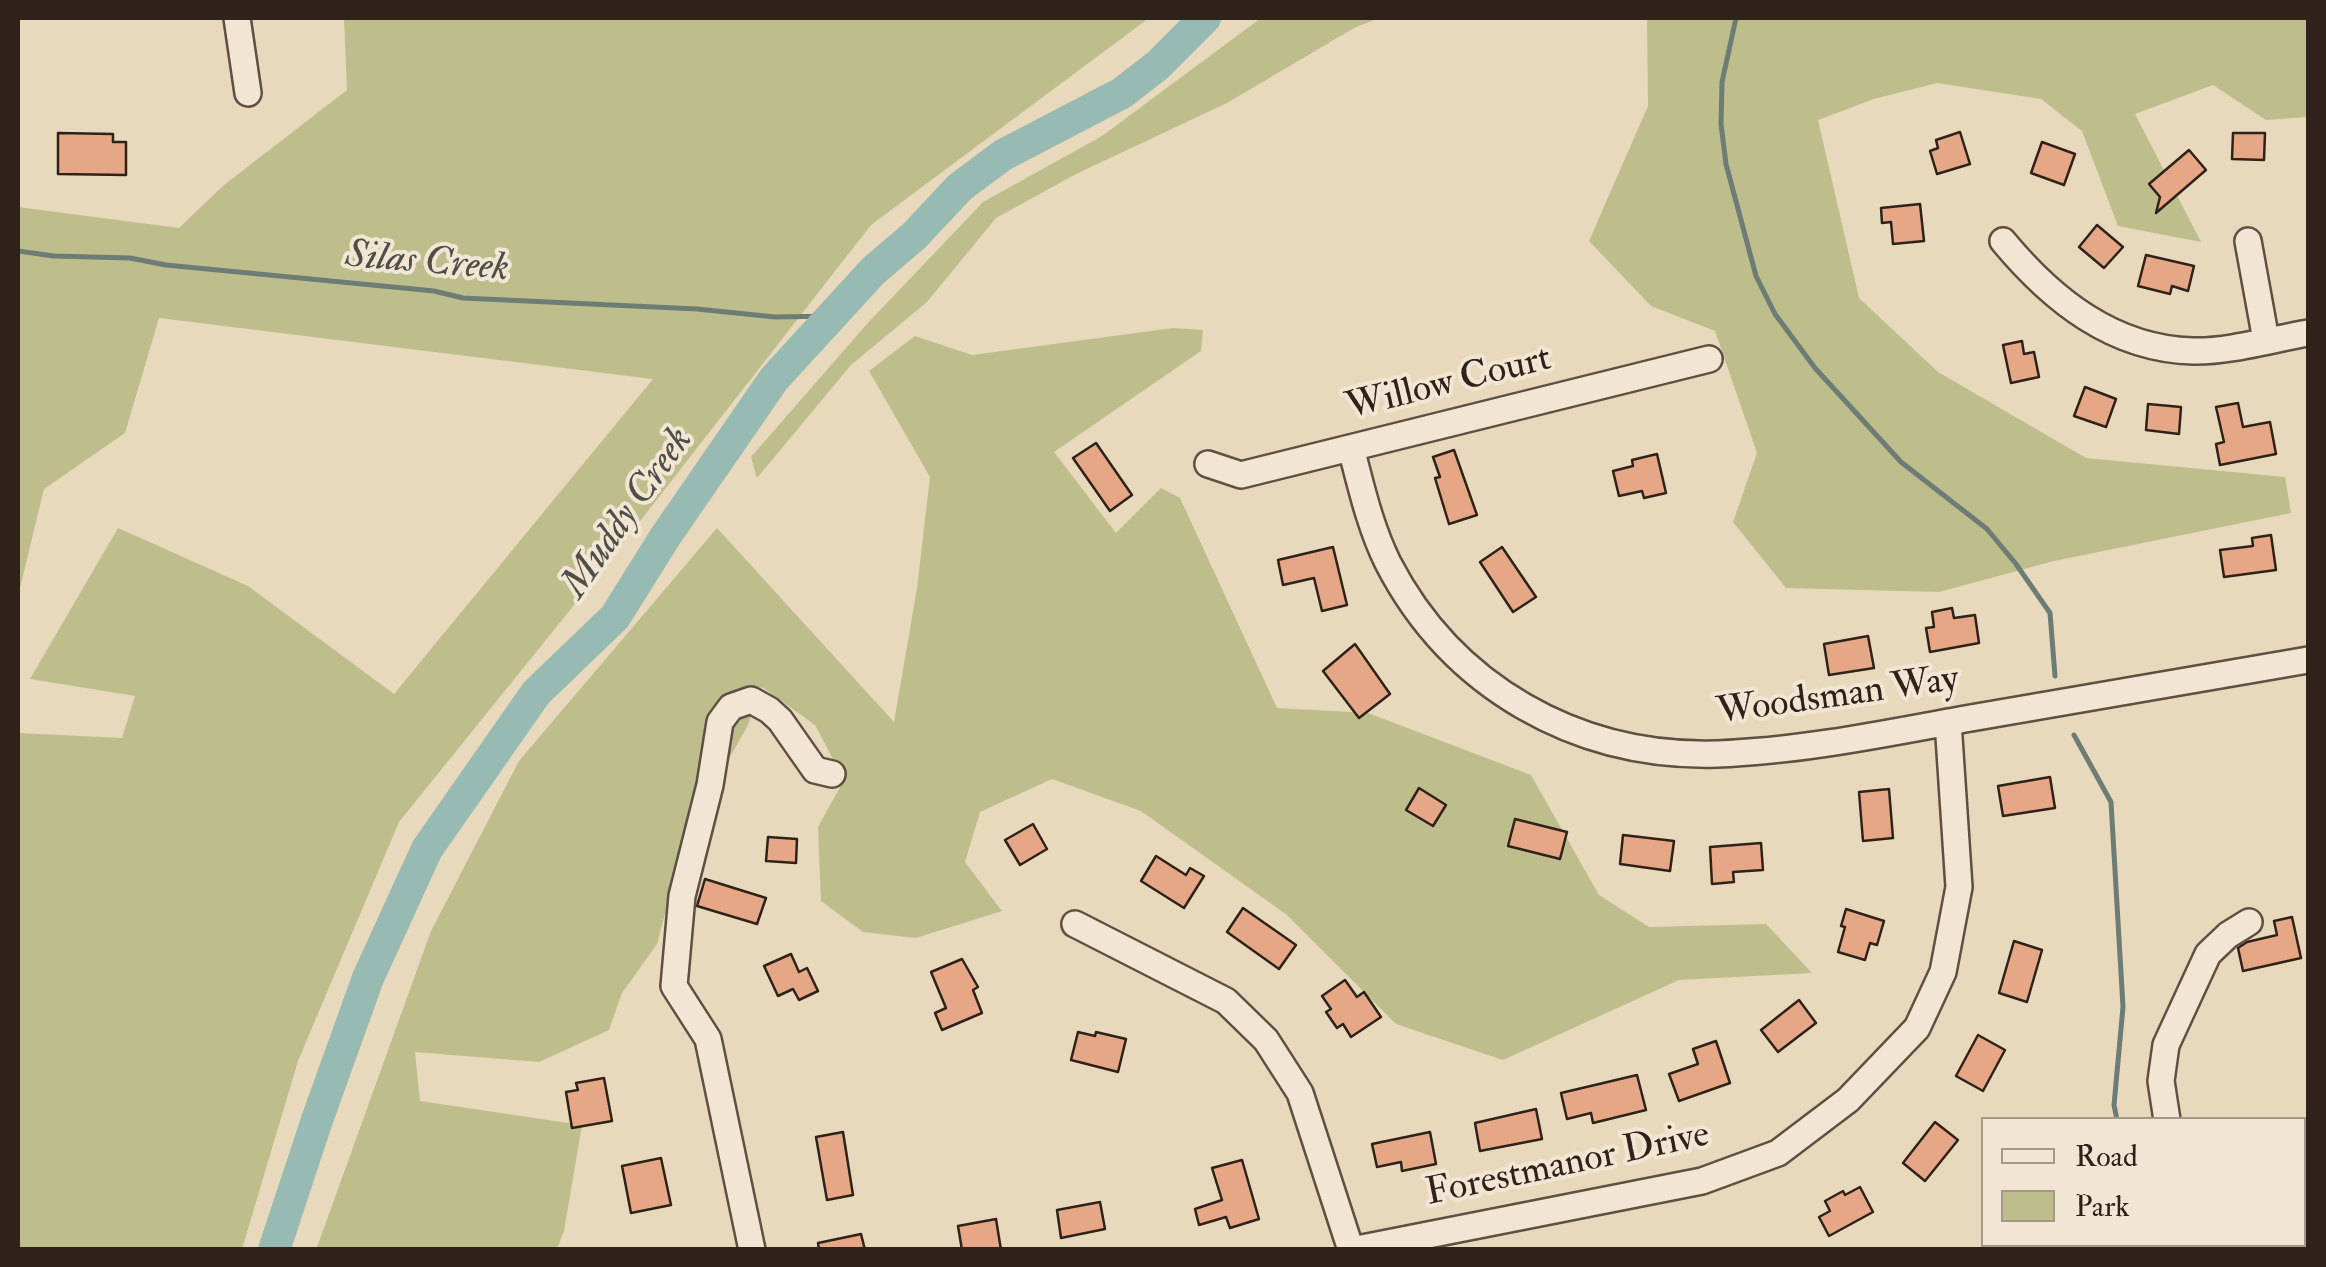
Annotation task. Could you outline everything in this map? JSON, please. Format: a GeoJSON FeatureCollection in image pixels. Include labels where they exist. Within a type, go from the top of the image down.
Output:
{"type":"FeatureCollection","features":[{"type":"Feature","properties":{"kind":"street"},"geometry":{"type":"LineString","coordinates":[[238,18],[248,93]]}},
{"type":"Feature","properties":{"kind":"street"},"geometry":{"type":"LineString","coordinates":[[2003,241],[2032,275],[2072,310],[2133,340],[2195,351],[2308,333]]}},
{"type":"Feature","properties":{"kind":"street"},"geometry":{"type":"LineString","coordinates":[[2248,241],[2266,340]]}},
{"type":"Feature","properties":{"kind":"street","name":"Willow Court"},"geometry":{"type":"LineString","coordinates":[[1208,464],[1241,475],[1709,359]]}},
{"type":"Feature","properties":{"kind":"street","name":"Woodsman Way"},"geometry":{"type":"LineString","coordinates":[[1351,448],[1386,560],[1432,632],[1479,678],[1545,720],[1627,746],[1713,754],[1812,745],[2308,660]]}},
{"type":"Feature","properties":{"kind":"street"},"geometry":{"type":"LineString","coordinates":[[752,1250],[708,1039],[674,986],[682,896],[710,785],[720,722],[731,707],[751,700],[770,710],[815,770],[832,774]]}},
{"type":"Feature","properties":{"kind":"street","name":"Forestmanor Drive"},"geometry":{"type":"LineString","coordinates":[[1352,1250],[1702,1181],[1778,1153],[1848,1100],[1917,1028],[1943,972],[1959,887],[1948,722]]}},
{"type":"Feature","properties":{"kind":"street"},"geometry":{"type":"LineString","coordinates":[[2167,1117],[2161,1081],[2166,1045],[2208,954],[2249,922]]}},
{"type":"Feature","properties":{"kind":"street"},"geometry":{"type":"LineString","coordinates":[[1075,924],[1226,1002],[1266,1040],[1300,1093],[1352,1250]]}},
{"type":"Feature","properties":{"kind":"green space"},"geometry":{"type":"Polygon","coordinates":[[[344,18],[1149,18],[871,225],[591,584],[399,822],[298,1061],[242,1249],[18,1249],[18,733],[122,738],[135,696],[30,679],[118,528],[248,586],[394,694],[653,379],[159,318],[125,433],[44,489],[18,596],[18,207],[179,228],[224,185],[347,90],[344,18]]]}},
{"type":"Feature","properties":{"kind":"green space"},"geometry":{"type":"Polygon","coordinates":[[[1261,18],[1379,18],[1354,28],[1227,103],[1076,174],[996,218],[927,302],[851,365],[757,478],[751,457],[866,325],[983,202],[1102,136],[1261,18]]]}},
{"type":"Feature","properties":{"kind":"green space"},"geometry":{"type":"Polygon","coordinates":[[[1647,18],[2308,18],[2308,117],[2266,120],[2213,85],[2135,114],[2201,242],[2118,226],[2082,131],[2041,99],[1937,83],[1874,99],[1818,120],[1859,298],[1938,372],[2086,458],[2285,477],[2291,513],[2054,561],[1939,592],[1786,588],[1733,522],[1757,453],[1715,331],[1651,306],[1589,241],[1648,106],[1647,18]]]}},
{"type":"Feature","properties":{"kind":"green space"},"geometry":{"type":"Polygon","coordinates":[[[1173,328],[1203,330],[1201,351],[1054,452],[1116,533],[1161,488],[1180,498],[1277,708],[1368,713],[1531,775],[1599,895],[1649,927],[1766,924],[1812,973],[1679,980],[1503,1060],[1396,1024],[1287,915],[1141,811],[1052,779],[980,812],[965,862],[1002,911],[916,938],[863,932],[821,901],[818,827],[844,780],[815,725],[762,687],[747,727],[686,834],[657,944],[622,993],[609,1030],[539,1062],[415,1052],[420,1101],[582,1125],[564,1231],[557,1249],[316,1250],[431,931],[519,761],[717,528],[894,722],[917,588],[930,477],[869,371],[915,336],[972,355],[1173,328]]]}},
{"type":"Feature","properties":{"kind":"building"},"geometry":{"type":"Polygon","coordinates":[[[1960,132],[1970,164],[1937,174],[1930,151],[1938,148],[1936,140],[1960,132]]]}},
{"type":"Feature","properties":{"kind":"building"},"geometry":{"type":"Polygon","coordinates":[[[58,133],[113,134],[113,142],[126,142],[126,175],[58,174],[58,133]]]}},
{"type":"Feature","properties":{"kind":"building"},"geometry":{"type":"Polygon","coordinates":[[[2233,133],[2265,133],[2264,160],[2232,159],[2233,133]]]}},
{"type":"Feature","properties":{"kind":"building"},"geometry":{"type":"Polygon","coordinates":[[[2042,142],[2075,154],[2064,185],[2031,173],[2042,142]]]}},
{"type":"Feature","properties":{"kind":"building"},"geometry":{"type":"Polygon","coordinates":[[[2189,150],[2206,170],[2156,213],[2160,197],[2149,184],[2189,150]]]}},
{"type":"Feature","properties":{"kind":"building"},"geometry":{"type":"Polygon","coordinates":[[[1920,204],[1924,241],[1893,244],[1891,222],[1882,223],[1881,208],[1920,204]]]}},
{"type":"Feature","properties":{"kind":"building"},"geometry":{"type":"Polygon","coordinates":[[[2097,225],[2123,247],[2104,268],[2079,247],[2097,225]]]}},
{"type":"Feature","properties":{"kind":"building"},"geometry":{"type":"Polygon","coordinates":[[[2146,255],[2194,266],[2188,291],[2172,286],[2170,294],[2138,286],[2146,255]]]}},
{"type":"Feature","properties":{"kind":"building"},"geometry":{"type":"Polygon","coordinates":[[[2022,341],[2024,354],[2034,352],[2039,377],[2011,383],[2003,345],[2022,341]]]}},
{"type":"Feature","properties":{"kind":"building"},"geometry":{"type":"Polygon","coordinates":[[[2085,387],[2116,399],[2106,427],[2074,416],[2085,387]]]}},
{"type":"Feature","properties":{"kind":"building"},"geometry":{"type":"Polygon","coordinates":[[[2238,403],[2243,427],[2270,422],[2276,454],[2220,465],[2216,444],[2224,442],[2216,407],[2238,403]]]}},
{"type":"Feature","properties":{"kind":"building"},"geometry":{"type":"Polygon","coordinates":[[[2148,404],[2181,407],[2179,434],[2146,430],[2148,404]]]}},
{"type":"Feature","properties":{"kind":"building"},"geometry":{"type":"Polygon","coordinates":[[[1096,443],[1132,495],[1110,511],[1073,458],[1096,443]]]}},
{"type":"Feature","properties":{"kind":"building"},"geometry":{"type":"Polygon","coordinates":[[[1454,450],[1477,515],[1449,524],[1433,457],[1454,450]]]}},
{"type":"Feature","properties":{"kind":"building"},"geometry":{"type":"Polygon","coordinates":[[[1657,454],[1666,493],[1644,498],[1642,491],[1619,496],[1613,471],[1633,466],[1632,460],[1657,454]]]}},
{"type":"Feature","properties":{"kind":"building"},"geometry":{"type":"Polygon","coordinates":[[[2271,535],[2276,570],[2224,577],[2220,550],[2253,546],[2252,538],[2271,535]]]}},
{"type":"Feature","properties":{"kind":"building"},"geometry":{"type":"Polygon","coordinates":[[[1333,547],[1347,605],[1322,611],[1314,578],[1283,585],[1278,560],[1333,547]]]}},
{"type":"Feature","properties":{"kind":"building"},"geometry":{"type":"Polygon","coordinates":[[[1502,547],[1536,597],[1513,612],[1480,562],[1502,547]]]}},
{"type":"Feature","properties":{"kind":"building"},"geometry":{"type":"Polygon","coordinates":[[[1952,608],[1954,618],[1975,615],[1979,643],[1930,652],[1926,628],[1934,627],[1932,612],[1952,608]]]}},
{"type":"Feature","properties":{"kind":"building"},"geometry":{"type":"Polygon","coordinates":[[[1868,636],[1874,668],[1829,675],[1824,644],[1868,636]]]}},
{"type":"Feature","properties":{"kind":"building"},"geometry":{"type":"Polygon","coordinates":[[[1355,644],[1390,694],[1359,718],[1323,671],[1355,644]]]}},
{"type":"Feature","properties":{"kind":"building"},"geometry":{"type":"Polygon","coordinates":[[[2050,777],[2055,808],[2003,816],[1998,786],[2050,777]]]}},
{"type":"Feature","properties":{"kind":"building"},"geometry":{"type":"Polygon","coordinates":[[[1419,788],[1446,805],[1433,826],[1406,810],[1419,788]]]}},
{"type":"Feature","properties":{"kind":"building"},"geometry":{"type":"Polygon","coordinates":[[[1889,789],[1893,838],[1863,841],[1859,792],[1889,789]]]}},
{"type":"Feature","properties":{"kind":"building"},"geometry":{"type":"Polygon","coordinates":[[[1515,819],[1567,832],[1560,859],[1508,846],[1515,819]]]}},
{"type":"Feature","properties":{"kind":"building"},"geometry":{"type":"Polygon","coordinates":[[[1033,824],[1047,849],[1020,865],[1005,840],[1033,824]]]}},
{"type":"Feature","properties":{"kind":"building"},"geometry":{"type":"Polygon","coordinates":[[[1623,835],[1674,841],[1670,871],[1620,864],[1623,835]]]}},
{"type":"Feature","properties":{"kind":"building"},"geometry":{"type":"Polygon","coordinates":[[[768,837],[797,839],[796,863],[766,861],[768,837]]]}},
{"type":"Feature","properties":{"kind":"building"},"geometry":{"type":"Polygon","coordinates":[[[1761,843],[1763,870],[1733,872],[1734,882],[1712,884],[1710,847],[1761,843]]]}},
{"type":"Feature","properties":{"kind":"building"},"geometry":{"type":"Polygon","coordinates":[[[1156,856],[1186,875],[1190,868],[1204,876],[1184,908],[1141,881],[1156,856]]]}},
{"type":"Feature","properties":{"kind":"building"},"geometry":{"type":"Polygon","coordinates":[[[705,879],[766,898],[757,924],[697,906],[705,879]]]}},
{"type":"Feature","properties":{"kind":"building"},"geometry":{"type":"Polygon","coordinates":[[[1243,908],[1296,945],[1279,969],[1227,932],[1243,908]]]}},
{"type":"Feature","properties":{"kind":"building"},"geometry":{"type":"Polygon","coordinates":[[[1846,909],[1884,921],[1877,945],[1870,943],[1865,960],[1838,952],[1846,909]]]}},
{"type":"Feature","properties":{"kind":"building"},"geometry":{"type":"Polygon","coordinates":[[[2292,917],[2301,958],[2243,971],[2238,948],[2277,935],[2274,921],[2292,917]]]}},
{"type":"Feature","properties":{"kind":"building"},"geometry":{"type":"Polygon","coordinates":[[[2014,941],[2042,950],[2027,1002],[1999,993],[2014,941]]]}},
{"type":"Feature","properties":{"kind":"building"},"geometry":{"type":"Polygon","coordinates":[[[791,954],[799,972],[807,968],[818,991],[799,1000],[793,989],[778,996],[764,966],[791,954]]]}},
{"type":"Feature","properties":{"kind":"building"},"geometry":{"type":"Polygon","coordinates":[[[962,959],[978,987],[973,990],[982,1013],[942,1030],[935,1013],[946,1008],[931,972],[962,959]]]}},
{"type":"Feature","properties":{"kind":"building"},"geometry":{"type":"Polygon","coordinates":[[[1345,980],[1357,997],[1364,992],[1381,1017],[1351,1037],[1343,1024],[1337,1028],[1326,1012],[1331,1009],[1322,996],[1345,980]]]}},
{"type":"Feature","properties":{"kind":"building"},"geometry":{"type":"Polygon","coordinates":[[[1799,1000],[1816,1023],[1778,1052],[1761,1030],[1799,1000]]]}},
{"type":"Feature","properties":{"kind":"building"},"geometry":{"type":"Polygon","coordinates":[[[1078,1032],[1126,1039],[1118,1072],[1071,1060],[1078,1032]]]}},
{"type":"Feature","properties":{"kind":"building"},"geometry":{"type":"Polygon","coordinates":[[[1978,1035],[2005,1050],[1983,1091],[1956,1076],[1978,1035]]]}},
{"type":"Feature","properties":{"kind":"building"},"geometry":{"type":"Polygon","coordinates":[[[1716,1041],[1730,1083],[1679,1101],[1669,1074],[1698,1064],[1693,1049],[1716,1041]]]}},
{"type":"Feature","properties":{"kind":"building"},"geometry":{"type":"Polygon","coordinates":[[[1637,1075],[1646,1110],[1593,1123],[1591,1113],[1567,1119],[1561,1093],[1637,1075]]]}},
{"type":"Feature","properties":{"kind":"building"},"geometry":{"type":"Polygon","coordinates":[[[604,1078],[612,1121],[572,1128],[566,1092],[578,1090],[576,1083],[604,1078]]]}},
{"type":"Feature","properties":{"kind":"building"},"geometry":{"type":"Polygon","coordinates":[[[1536,1109],[1542,1139],[1480,1151],[1475,1123],[1536,1109]]]}},
{"type":"Feature","properties":{"kind":"building"},"geometry":{"type":"Polygon","coordinates":[[[1935,1122],[1958,1140],[1925,1181],[1903,1163],[1935,1122]]]}},
{"type":"Feature","properties":{"kind":"building"},"geometry":{"type":"Polygon","coordinates":[[[843,1132],[853,1195],[827,1200],[816,1137],[843,1132]]]}},
{"type":"Feature","properties":{"kind":"building"},"geometry":{"type":"Polygon","coordinates":[[[1430,1132],[1436,1164],[1402,1171],[1401,1162],[1377,1167],[1372,1144],[1430,1132]]]}},
{"type":"Feature","properties":{"kind":"building"},"geometry":{"type":"Polygon","coordinates":[[[661,1158],[671,1205],[631,1213],[622,1166],[661,1158]]]}},
{"type":"Feature","properties":{"kind":"building"},"geometry":{"type":"Polygon","coordinates":[[[1242,1160],[1259,1219],[1230,1228],[1226,1217],[1199,1225],[1195,1209],[1222,1200],[1212,1168],[1242,1160]]]}},
{"type":"Feature","properties":{"kind":"building"},"geometry":{"type":"Polygon","coordinates":[[[1860,1187],[1873,1212],[1829,1236],[1819,1217],[1830,1211],[1825,1201],[1860,1187]]]}},
{"type":"Feature","properties":{"kind":"building"},"geometry":{"type":"Polygon","coordinates":[[[1100,1202],[1105,1229],[1061,1238],[1057,1210],[1100,1202]]]}},
{"type":"Feature","properties":{"kind":"building"},"geometry":{"type":"Polygon","coordinates":[[[996,1219],[1001,1250],[962,1250],[958,1226],[996,1219]]]}},
{"type":"Feature","properties":{"kind":"building"},"geometry":{"type":"Polygon","coordinates":[[[861,1234],[865,1250],[819,1250],[818,1243],[861,1234]]]}},
{"type":"Feature","properties":{"kind":"waterway","name":"Muddy Creek"},"geometry":{"type":"LineString","coordinates":[[274,1250],[368,978],[427,849],[536,693],[615,617],[774,379],[873,271],[914,236],[960,187],[1003,155],[1122,93],[1158,65],[1205,18]]}},
{"type":"Feature","properties":{"kind":"waterway"},"geometry":{"type":"LineString","coordinates":[[1736,18],[1722,82],[1721,124],[1726,164],[1756,276],[1775,314],[1815,368],[1901,462],[1987,529],[2016,564],[2050,613],[2055,676]]}},
{"type":"Feature","properties":{"kind":"waterway","name":"Silas Creek"},"geometry":{"type":"LineString","coordinates":[[18,251],[130,258],[166,265],[434,291],[463,298],[697,309],[775,317],[832,316]]}},
{"type":"Feature","properties":{"kind":"waterway"},"geometry":{"type":"LineString","coordinates":[[2074,735],[2111,802],[2123,1007],[2114,1105],[2116,1117]]}}]}
